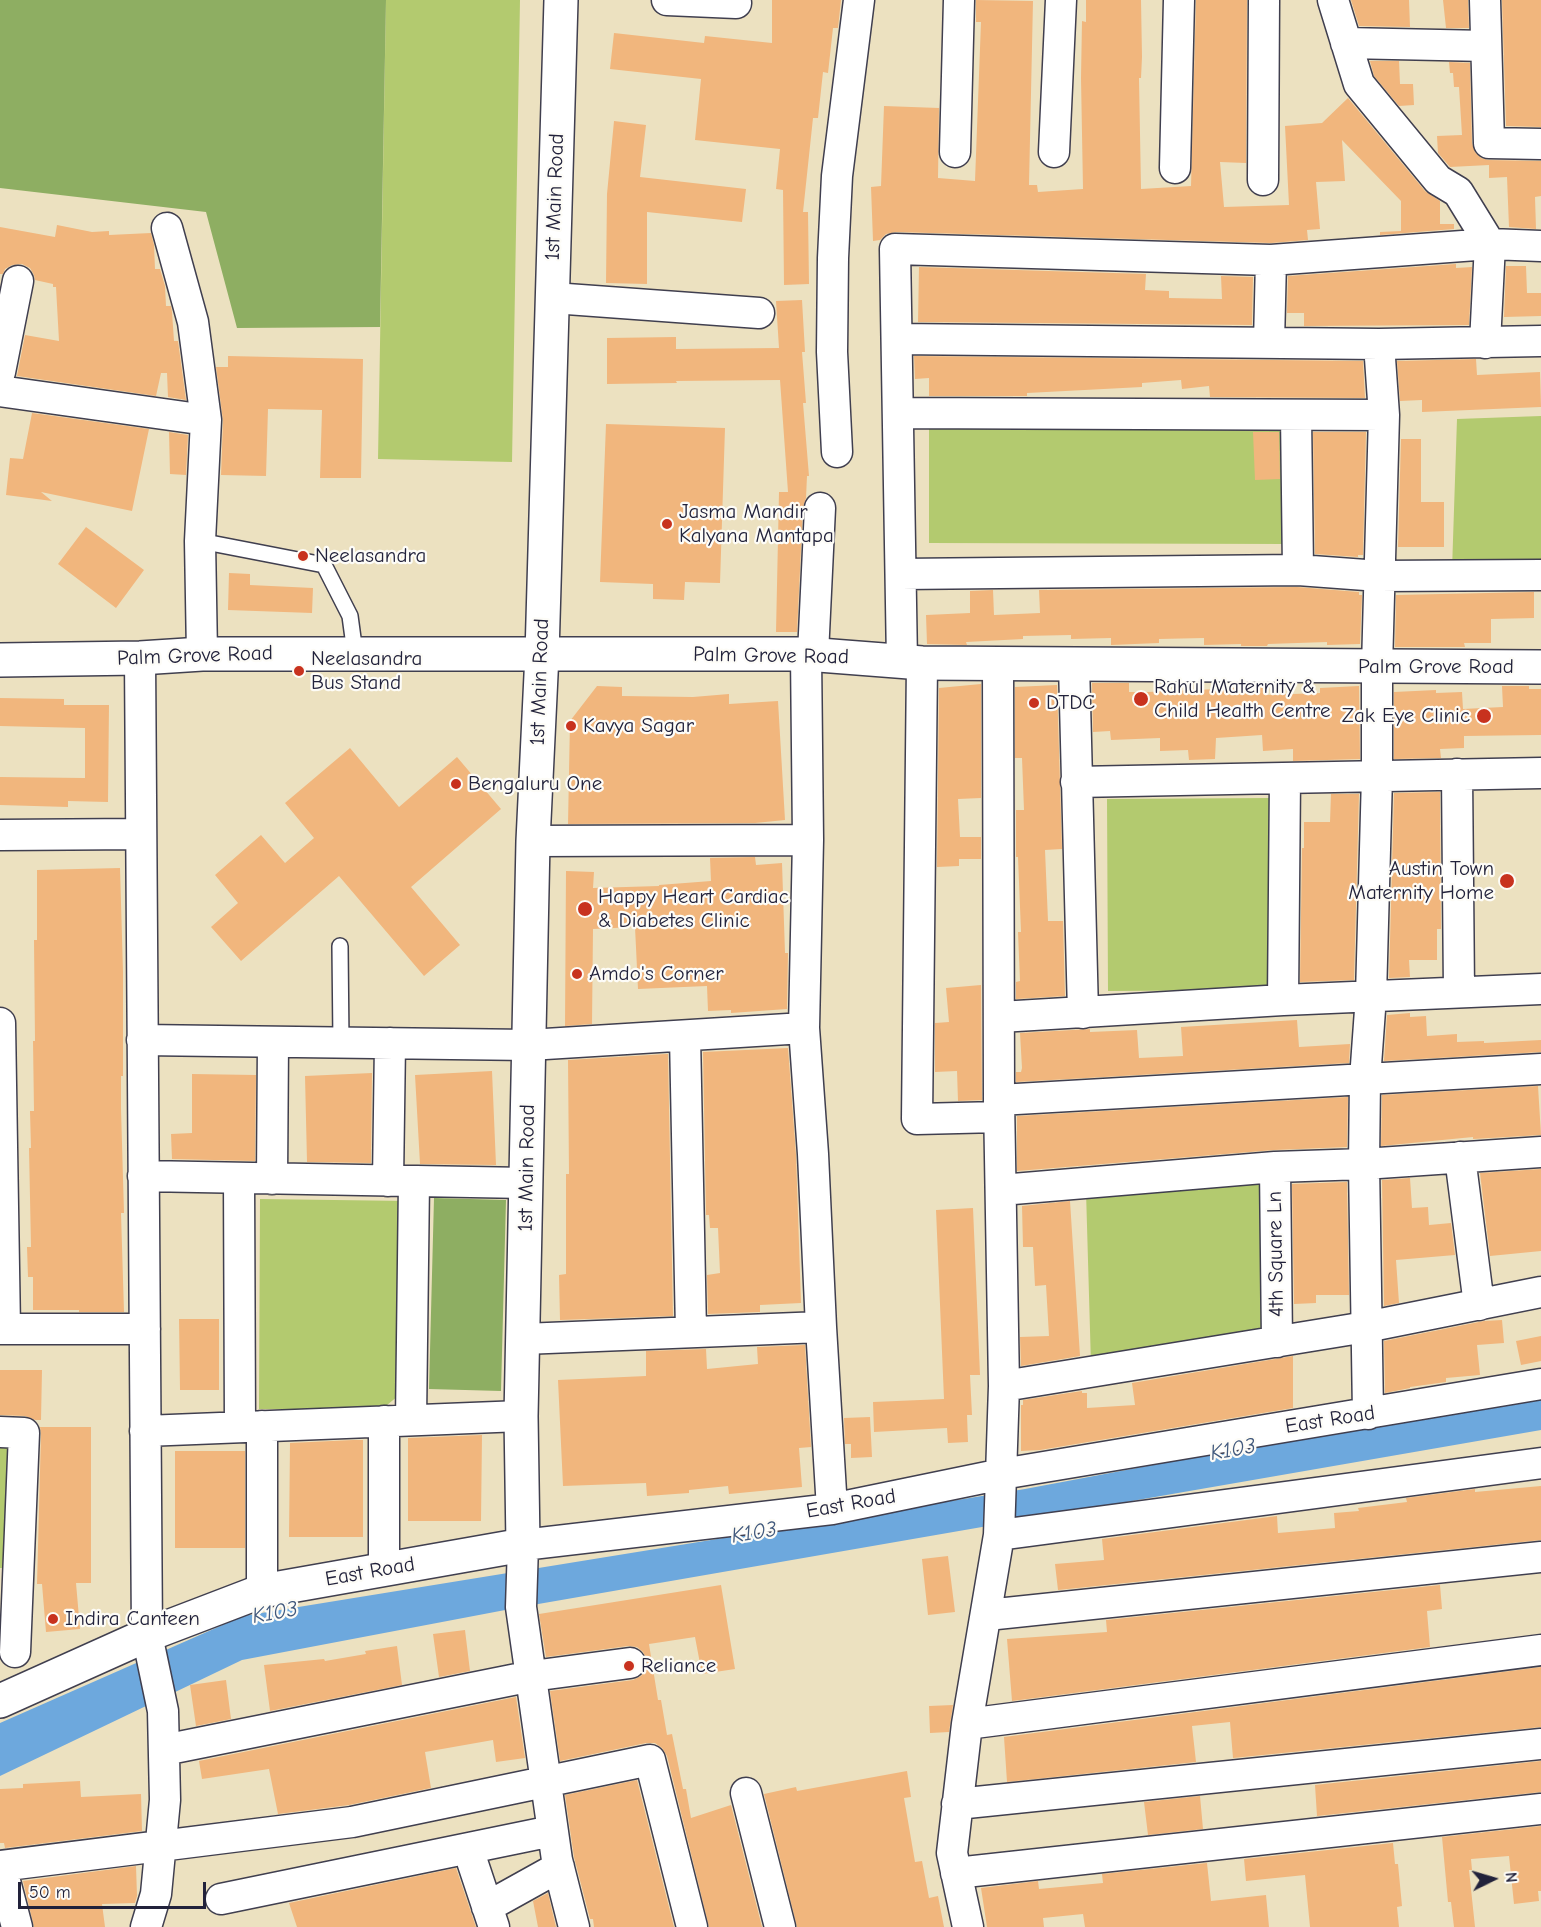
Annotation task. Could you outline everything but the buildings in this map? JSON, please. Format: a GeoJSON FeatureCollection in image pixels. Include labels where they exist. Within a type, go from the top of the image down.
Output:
{"type":"FeatureCollection","features":[{"type":"Feature","properties":{"kind":"street","name":"1st Main Road"},"geometry":{"type":"LineString","coordinates":[[522,1558],[521,1416],[533,841],[542,654],[561,0]]}},
{"type":"Feature","properties":{"kind":"street"},"geometry":{"type":"LineString","coordinates":[[668,0],[736,3]]}},
{"type":"Feature","properties":{"kind":"street"},"geometry":{"type":"LineString","coordinates":[[837,452],[832,351],[833,258],[837,176],[859,0]]}},
{"type":"Feature","properties":{"kind":"street"},"geometry":{"type":"LineString","coordinates":[[955,152],[959,0]]}},
{"type":"Feature","properties":{"kind":"street"},"geometry":{"type":"LineString","coordinates":[[1054,152],[1061,0]]}},
{"type":"Feature","properties":{"kind":"street"},"geometry":{"type":"LineString","coordinates":[[1175,168],[1179,0]]}},
{"type":"Feature","properties":{"kind":"street"},"geometry":{"type":"LineString","coordinates":[[1263,180],[1264,0]]}},
{"type":"Feature","properties":{"kind":"street"},"geometry":{"type":"LineString","coordinates":[[1333,0],[1359,84],[1438,180],[1458,192],[1491,244],[1485,343]]}},
{"type":"Feature","properties":{"kind":"street"},"geometry":{"type":"LineString","coordinates":[[1485,0],[1489,143],[1541,144]]}},
{"type":"Feature","properties":{"kind":"street"},"geometry":{"type":"LineString","coordinates":[[1346,43],[1486,46]]}},
{"type":"Feature","properties":{"kind":"street"},"geometry":{"type":"LineString","coordinates":[[167,228],[193,322],[206,420],[200,542],[202,654]]}},
{"type":"Feature","properties":{"kind":"street"},"geometry":{"type":"LineString","coordinates":[[1541,246],[1491,244],[1271,260],[895,249],[901,574],[912,663],[917,1119],[999,1108],[1365,1079],[1541,1069]]}},
{"type":"Feature","properties":{"kind":"street"},"geometry":{"type":"LineString","coordinates":[[1269,344],[1271,260]]}},
{"type":"Feature","properties":{"kind":"street"},"geometry":{"type":"LineString","coordinates":[[0,372],[18,281]]}},
{"type":"Feature","properties":{"kind":"street"},"geometry":{"type":"LineString","coordinates":[[552,298],[759,313]]}},
{"type":"Feature","properties":{"kind":"street"},"geometry":{"type":"LineString","coordinates":[[897,339],[1269,344],[1541,341]]}},
{"type":"Feature","properties":{"kind":"street"},"geometry":{"type":"LineString","coordinates":[[1368,1414],[1364,1164],[1365,1079],[1371,996],[1377,776],[1377,667],[1384,415],[1379,344]]}},
{"type":"Feature","properties":{"kind":"street"},"geometry":{"type":"LineString","coordinates":[[0,391],[206,420]]}},
{"type":"Feature","properties":{"kind":"street"},"geometry":{"type":"LineString","coordinates":[[898,413],[1384,415]]}},
{"type":"Feature","properties":{"kind":"street"},"geometry":{"type":"LineString","coordinates":[[1296,415],[1298,570]]}},
{"type":"Feature","properties":{"kind":"street"},"geometry":{"type":"LineString","coordinates":[[820,508],[810,654],[804,1028],[832,1509]]}},
{"type":"Feature","properties":{"kind":"street"},"geometry":{"type":"LineString","coordinates":[[901,574],[1298,570],[1379,576],[1541,575]]}},
{"type":"Feature","properties":{"kind":"street","name":"Palm Grove Road"},"geometry":{"type":"LineString","coordinates":[[0,660],[140,658],[202,654],[810,654],[912,663],[1541,667]]}},
{"type":"Feature","properties":{"kind":"street"},"geometry":{"type":"LineString","coordinates":[[140,658],[145,1431],[149,1646],[161,1699],[165,1800],[156,1894],[146,1927]]}},
{"type":"Feature","properties":{"kind":"street"},"geometry":{"type":"LineString","coordinates":[[968,1927],[952,1853],[967,1724],[987,1615],[999,1531],[1004,1386],[999,1108],[998,664]]}},
{"type":"Feature","properties":{"kind":"street"},"geometry":{"type":"LineString","coordinates":[[1074,664],[1083,1013]]}},
{"type":"Feature","properties":{"kind":"street"},"geometry":{"type":"LineString","coordinates":[[1076,782],[1541,773]]}},
{"type":"Feature","properties":{"kind":"street"},"geometry":{"type":"LineString","coordinates":[[1457,774],[1459,992]]}},
{"type":"Feature","properties":{"kind":"street"},"geometry":{"type":"LineString","coordinates":[[1283,1000],[1285,778]]}},
{"type":"Feature","properties":{"kind":"street"},"geometry":{"type":"LineString","coordinates":[[0,835],[140,834]]}},
{"type":"Feature","properties":{"kind":"street"},"geometry":{"type":"LineString","coordinates":[[533,841],[808,840]]}},
{"type":"Feature","properties":{"kind":"street"},"geometry":{"type":"LineString","coordinates":[[1000,1017],[1283,1000],[1541,989]]}},
{"type":"Feature","properties":{"kind":"street"},"geometry":{"type":"LineString","coordinates":[[0,1023],[3,1329],[145,1329]]}},
{"type":"Feature","properties":{"kind":"street"},"geometry":{"type":"LineString","coordinates":[[142,1040],[529,1045],[804,1028]]}},
{"type":"Feature","properties":{"kind":"street"},"geometry":{"type":"LineString","coordinates":[[685,1036],[691,1332]]}},
{"type":"Feature","properties":{"kind":"street"},"geometry":{"type":"LineString","coordinates":[[272,1179],[273,1042]]}},
{"type":"Feature","properties":{"kind":"street"},"geometry":{"type":"LineString","coordinates":[[384,1569],[398,1421],[401,1181],[390,1043]]}},
{"type":"Feature","properties":{"kind":"street"},"geometry":{"type":"LineString","coordinates":[[1001,1190],[1275,1167],[1364,1164],[1541,1152]]}},
{"type":"Feature","properties":{"kind":"street"},"geometry":{"type":"LineString","coordinates":[[1461,1157],[1479,1305]]}},
{"type":"Feature","properties":{"kind":"street","name":"4th Square Ln"},"geometry":{"type":"LineString","coordinates":[[1275,1167],[1277,1342]]}},
{"type":"Feature","properties":{"kind":"street"},"geometry":{"type":"LineString","coordinates":[[143,1176],[526,1183]]}},
{"type":"Feature","properties":{"kind":"street"},"geometry":{"type":"LineString","coordinates":[[239,1178],[251,1427],[262,1591]]}},
{"type":"Feature","properties":{"kind":"street"},"geometry":{"type":"LineString","coordinates":[[1004,1386],[1366,1327],[1541,1292]]}},
{"type":"Feature","properties":{"kind":"street"},"geometry":{"type":"LineString","coordinates":[[523,1339],[821,1327]]}},
{"type":"Feature","properties":{"kind":"street","name":"East Road"},"geometry":{"type":"LineString","coordinates":[[13,1696],[149,1646],[262,1591],[384,1569],[522,1558],[1001,1482],[1541,1384]]}},
{"type":"Feature","properties":{"kind":"street"},"geometry":{"type":"LineString","coordinates":[[145,1431],[521,1416]]}},
{"type":"Feature","properties":{"kind":"street"},"geometry":{"type":"LineString","coordinates":[[0,1432],[24,1433],[7,1652],[13,1696]]}},
{"type":"Feature","properties":{"kind":"street"},"geometry":{"type":"LineString","coordinates":[[999,1531],[1541,1463]]}},
{"type":"Feature","properties":{"kind":"street"},"geometry":{"type":"LineString","coordinates":[[987,1615],[1541,1557]]}},
{"type":"Feature","properties":{"kind":"street"},"geometry":{"type":"LineString","coordinates":[[522,1558],[521,1607],[545,1782],[559,1867],[574,1927]]}},
{"type":"Feature","properties":{"kind":"street"},"geometry":{"type":"LineString","coordinates":[[967,1724],[1541,1650]]}},
{"type":"Feature","properties":{"kind":"street"},"geometry":{"type":"LineString","coordinates":[[164,1750],[532,1676],[630,1663]]}},
{"type":"Feature","properties":{"kind":"street"},"geometry":{"type":"LineString","coordinates":[[957,1804],[1541,1744]]}},
{"type":"Feature","properties":{"kind":"street"},"geometry":{"type":"LineString","coordinates":[[17,1927],[0,1866],[352,1822],[650,1760],[692,1927]]}},
{"type":"Feature","properties":{"kind":"street"},"geometry":{"type":"LineString","coordinates":[[746,1792],[780,1927]]}},
{"type":"Feature","properties":{"kind":"street"},"geometry":{"type":"LineString","coordinates":[[956,1873],[1541,1809]]}},
{"type":"Feature","properties":{"kind":"street"},"geometry":{"type":"LineString","coordinates":[[221,1899],[552,1831]]}},
{"type":"Feature","properties":{"kind":"street"},"geometry":{"type":"LineString","coordinates":[[468,1849],[491,1917],[559,1867]]}},
{"type":"Feature","properties":{"kind":"lane"},"geometry":{"type":"LineString","coordinates":[[200,542],[324,565],[350,616],[355,653]]}},
{"type":"Feature","properties":{"kind":"lane"},"geometry":{"type":"LineString","coordinates":[[340,946],[341,1043]]}},
{"type":"Feature","properties":{"kind":"green space"},"geometry":{"type":"Polygon","coordinates":[[[0,0],[386,0],[380,327],[237,328],[206,212],[0,188],[0,0]]]}},
{"type":"Feature","properties":{"kind":"green space"},"geometry":{"type":"Polygon","coordinates":[[[386,0],[520,0],[512,462],[378,459],[386,0]]]}},
{"type":"Feature","properties":{"kind":"green space"},"geometry":{"type":"Polygon","coordinates":[[[1541,416],[1541,567],[1452,570],[1457,419],[1541,416]]]}},
{"type":"Feature","properties":{"kind":"green space"},"geometry":{"type":"Polygon","coordinates":[[[929,422],[1286,422],[1287,544],[929,543],[929,422]]]}},
{"type":"Feature","properties":{"kind":"green space"},"geometry":{"type":"Polygon","coordinates":[[[1270,798],[1272,990],[1108,991],[1107,799],[1270,798]]]}},
{"type":"Feature","properties":{"kind":"green space"},"geometry":{"type":"Polygon","coordinates":[[[1266,1175],[1265,1334],[1091,1365],[1086,1191],[1266,1175]]]}},
{"type":"Feature","properties":{"kind":"green space"},"geometry":{"type":"Polygon","coordinates":[[[434,1198],[506,1200],[501,1391],[429,1389],[434,1198]]]}},
{"type":"Feature","properties":{"kind":"green space"},"geometry":{"type":"Polygon","coordinates":[[[260,1199],[408,1201],[404,1391],[381,1410],[259,1409],[260,1199]]]}},
{"type":"Feature","properties":{"kind":"green space"},"geometry":{"type":"Polygon","coordinates":[[[0,1442],[12,1442],[12,1568],[0,1568],[0,1442]]]}},
{"type":"Feature","properties":{"kind":"water","name":"K103"},"geometry":{"type":"Polygon","coordinates":[[[1541,1392],[1541,1430],[521,1607],[242,1660],[0,1776],[0,1723],[243,1616],[1025,1489],[1541,1392]]]}},
{"type":"Feature","properties":{"kind":"place","name":"Jasma Mandir Kalyana Mantapa"},"geometry":{"type":"Point","coordinates":[667,524]}},
{"type":"Feature","properties":{"kind":"place","name":"Neelasandra"},"geometry":{"type":"Point","coordinates":[303,556]}},
{"type":"Feature","properties":{"kind":"place","name":"Neelasandra Bus Stand"},"geometry":{"type":"Point","coordinates":[299,671]}},
{"type":"Feature","properties":{"kind":"place","name":"Rahul Maternity & Child Health Centre"},"geometry":{"type":"Point","coordinates":[1141,699]}},
{"type":"Feature","properties":{"kind":"place","name":"DTDC"},"geometry":{"type":"Point","coordinates":[1034,703]}},
{"type":"Feature","properties":{"kind":"place","name":"Zak Eye Clinic"},"geometry":{"type":"Point","coordinates":[1484,716]}},
{"type":"Feature","properties":{"kind":"place","name":"Kavya Sagar"},"geometry":{"type":"Point","coordinates":[571,726]}},
{"type":"Feature","properties":{"kind":"place","name":"Bengaluru One"},"geometry":{"type":"Point","coordinates":[456,784]}},
{"type":"Feature","properties":{"kind":"place","name":"Austin Town Maternity Home"},"geometry":{"type":"Point","coordinates":[1507,881]}},
{"type":"Feature","properties":{"kind":"place","name":"Happy Heart Cardiac & Diabetes Clinic"},"geometry":{"type":"Point","coordinates":[585,909]}},
{"type":"Feature","properties":{"kind":"place","name":"Amdo's Corner"},"geometry":{"type":"Point","coordinates":[577,974]}},
{"type":"Feature","properties":{"kind":"place","name":"Indira Canteen"},"geometry":{"type":"Point","coordinates":[53,1619]}},
{"type":"Feature","properties":{"kind":"place","name":"Reliance"},"geometry":{"type":"Point","coordinates":[629,1666]}}]}
